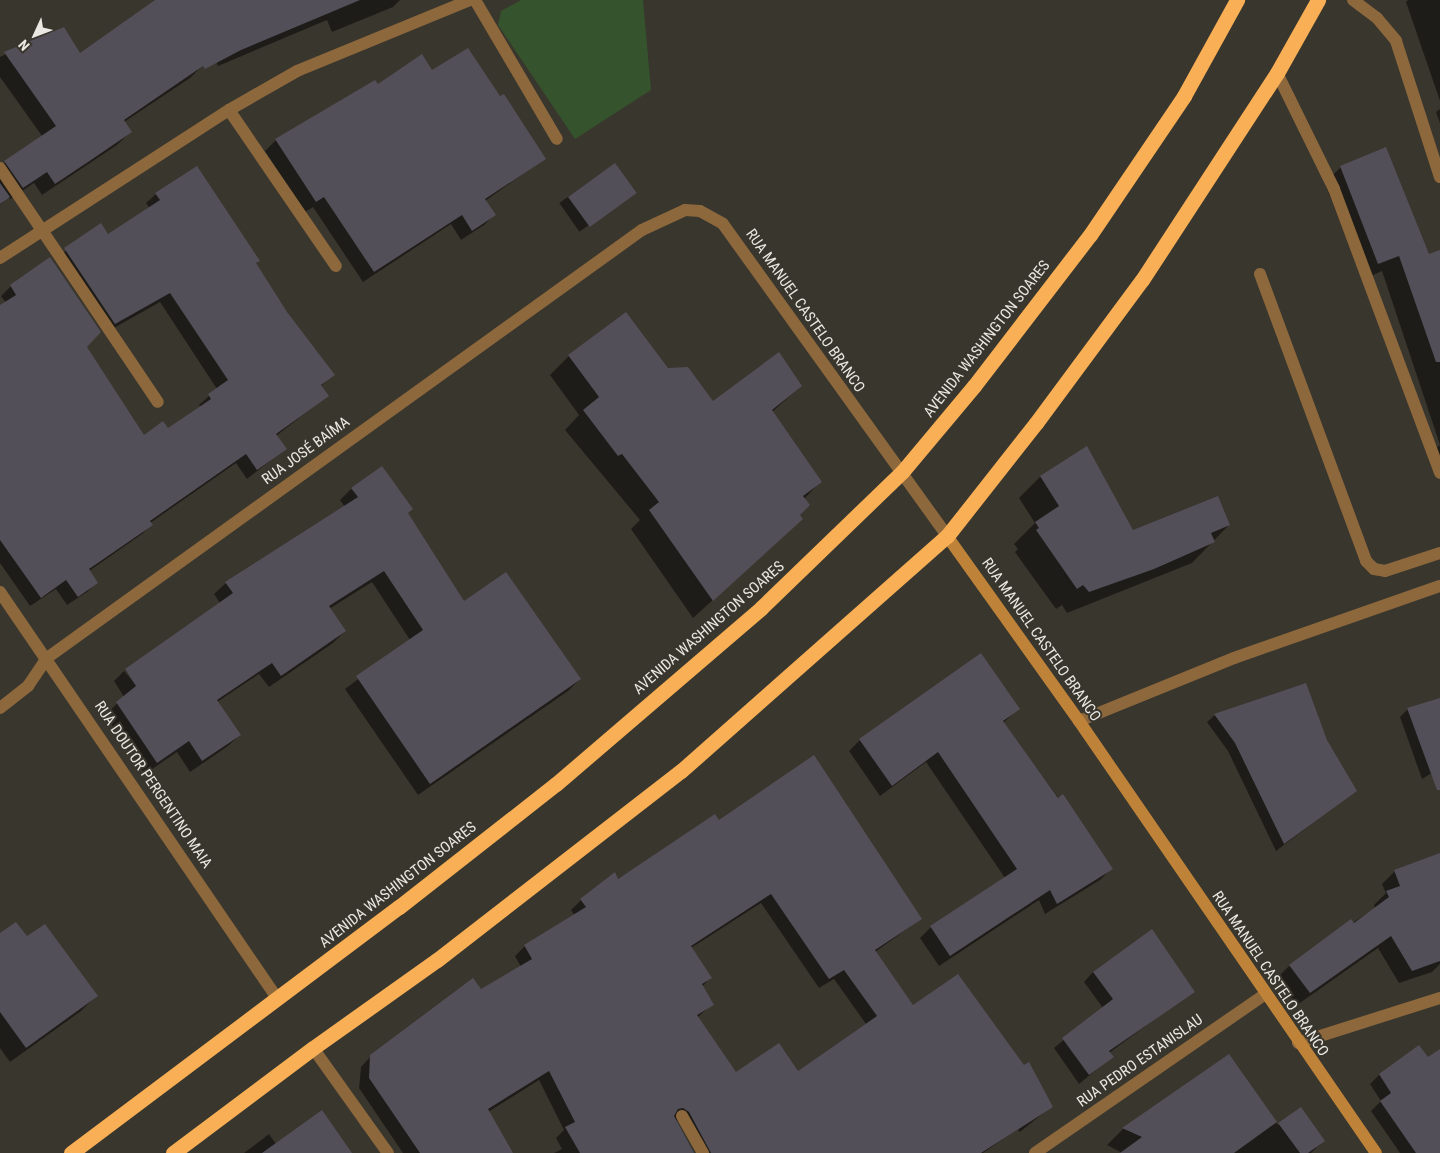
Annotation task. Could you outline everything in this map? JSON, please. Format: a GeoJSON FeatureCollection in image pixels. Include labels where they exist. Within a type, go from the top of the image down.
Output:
{"type":"FeatureCollection","features":[{"type":"Feature","properties":{"kind":"highway","name":"AVENIDA WASHINGTON SOARES"},"geometry":{"type":"LineString","coordinates":[[71,1153],[278,998],[556,784],[761,608],[902,472],[974,386],[1090,235],[1184,96],[1237,0]]}},
{"type":"Feature","properties":{"kind":"highway"},"geometry":{"type":"LineString","coordinates":[[173,1153],[313,1048],[438,960],[681,772],[946,536],[1036,423],[1142,280],[1277,73],[1318,0]]}},
{"type":"Feature","properties":{"kind":"street"},"geometry":{"type":"LineString","coordinates":[[0,258],[229,110],[297,71],[470,0]]}},
{"type":"Feature","properties":{"kind":"street"},"geometry":{"type":"LineString","coordinates":[[475,0],[557,139]]}},
{"type":"Feature","properties":{"kind":"street"},"geometry":{"type":"LineString","coordinates":[[1353,0],[1377,18],[1396,41],[1440,177]]}},
{"type":"Feature","properties":{"kind":"street"},"geometry":{"type":"LineString","coordinates":[[1277,73],[1334,190],[1440,473]]}},
{"type":"Feature","properties":{"kind":"street"},"geometry":{"type":"LineString","coordinates":[[229,110],[336,266]]}},
{"type":"Feature","properties":{"kind":"street"},"geometry":{"type":"LineString","coordinates":[[0,168],[158,402]]}},
{"type":"Feature","properties":{"kind":"street","name":"RUA MANUEL CASTELO BRANCO"},"geometry":{"type":"LineString","coordinates":[[642,230],[685,210],[700,211],[723,224],[1079,721],[1264,995],[1376,1153]]}},
{"type":"Feature","properties":{"kind":"street","name":"RUA JOSÉ BAÍMA"},"geometry":{"type":"LineString","coordinates":[[0,708],[28,686],[47,658],[642,230]]}},
{"type":"Feature","properties":{"kind":"street"},"geometry":{"type":"LineString","coordinates":[[1260,274],[1366,561],[1374,569],[1385,571],[1440,553]]}},
{"type":"Feature","properties":{"kind":"street"},"geometry":{"type":"LineString","coordinates":[[1079,721],[1234,658],[1440,586]]}},
{"type":"Feature","properties":{"kind":"street","name":"RUA DOUTOR PERGENTINO MAIA"},"geometry":{"type":"LineString","coordinates":[[0,592],[278,998]]}},
{"type":"Feature","properties":{"kind":"street","name":"RUA PEDRO ESTANISLAU"},"geometry":{"type":"LineString","coordinates":[[1035,1153],[1264,995]]}},
{"type":"Feature","properties":{"kind":"street"},"geometry":{"type":"LineString","coordinates":[[1298,1043],[1440,998]]}},
{"type":"Feature","properties":{"kind":"street"},"geometry":{"type":"LineString","coordinates":[[313,1048],[388,1153]]}},
{"type":"Feature","properties":{"kind":"street"},"geometry":{"type":"LineString","coordinates":[[682,1116],[703,1153]]}},
{"type":"Feature","properties":{"kind":"green space"},"geometry":{"type":"Polygon","coordinates":[[[521,0],[643,0],[651,90],[575,139],[498,25],[501,11],[521,0]]]}},
{"type":"Feature","properties":{"kind":"building"},"geometry":{"type":"Polygon","coordinates":[[[155,0],[360,0],[241,50],[205,69],[203,66],[124,120],[132,132],[91,160],[55,184],[47,172],[23,188],[4,161],[56,126],[4,52],[64,27],[80,53],[155,0]]]}},
{"type":"Feature","properties":{"kind":"building"},"geometry":{"type":"Polygon","coordinates":[[[468,48],[500,96],[504,94],[546,159],[485,199],[496,215],[472,231],[462,215],[374,272],[324,197],[316,202],[275,139],[375,80],[378,84],[422,54],[432,70],[468,48]]]}},
{"type":"Feature","properties":{"kind":"building"},"geometry":{"type":"Polygon","coordinates":[[[1386,147],[1429,254],[1440,250],[1440,362],[1436,362],[1399,256],[1378,264],[1340,166],[1386,147]]]}},
{"type":"Feature","properties":{"kind":"building"},"geometry":{"type":"Polygon","coordinates":[[[615,163],[637,193],[590,227],[568,197],[615,163]]]}},
{"type":"Feature","properties":{"kind":"building"},"geometry":{"type":"Polygon","coordinates":[[[197,166],[260,261],[256,263],[287,312],[335,375],[321,385],[329,396],[276,434],[287,449],[257,470],[246,454],[150,521],[153,525],[89,569],[98,583],[78,597],[66,580],[41,598],[0,540],[0,305],[16,295],[10,285],[50,257],[101,332],[87,347],[144,435],[163,421],[168,428],[211,399],[208,394],[228,380],[170,293],[115,324],[64,248],[101,223],[108,234],[160,200],[155,193],[197,166]]]}},
{"type":"Feature","properties":{"kind":"building"},"geometry":{"type":"Polygon","coordinates":[[[0,183],[10,197],[0,204],[0,183]]]}},
{"type":"Feature","properties":{"kind":"building"},"geometry":{"type":"Polygon","coordinates":[[[626,312],[668,368],[688,367],[713,401],[779,352],[802,386],[772,410],[822,482],[803,496],[810,505],[800,515],[803,519],[713,601],[649,510],[659,502],[622,454],[618,456],[583,410],[599,397],[568,355],[626,312]]]}},
{"type":"Feature","properties":{"kind":"building"},"geometry":{"type":"Polygon","coordinates":[[[1087,446],[1133,530],[1218,496],[1230,525],[1211,533],[1215,542],[1154,569],[1089,592],[1083,585],[1077,589],[1036,530],[1039,528],[1035,522],[1059,506],[1040,476],[1087,446]]]}},
{"type":"Feature","properties":{"kind":"building"},"geometry":{"type":"Polygon","coordinates":[[[382,466],[413,509],[408,513],[464,601],[506,572],[581,679],[430,784],[356,676],[423,630],[384,571],[329,606],[346,631],[281,676],[272,663],[217,700],[241,735],[202,761],[189,741],[157,763],[116,702],[136,686],[125,669],[233,593],[225,582],[358,497],[351,488],[382,466]]]}},
{"type":"Feature","properties":{"kind":"building"},"geometry":{"type":"Polygon","coordinates":[[[981,653],[1020,709],[1003,721],[1058,798],[1063,794],[1113,869],[1057,904],[1050,890],[950,956],[930,926],[1017,869],[938,752],[892,786],[859,739],[981,653]]]}},
{"type":"Feature","properties":{"kind":"building"},"geometry":{"type":"Polygon","coordinates":[[[1306,683],[1327,740],[1357,791],[1284,844],[1235,743],[1214,714],[1306,683]]]}},
{"type":"Feature","properties":{"kind":"building"},"geometry":{"type":"Polygon","coordinates":[[[1440,698],[1440,790],[1437,790],[1407,708],[1440,698]]]}},
{"type":"Feature","properties":{"kind":"building"},"geometry":{"type":"Polygon","coordinates":[[[814,755],[922,919],[875,950],[913,1005],[958,974],[1024,1065],[1029,1062],[1053,1107],[981,1153],[711,1153],[689,1112],[683,1108],[678,1109],[674,1116],[694,1153],[580,1153],[565,1127],[575,1122],[549,1071],[488,1109],[513,1153],[420,1153],[369,1078],[370,1055],[473,978],[481,989],[532,959],[524,945],[586,907],[580,899],[615,872],[618,879],[715,814],[719,820],[814,755]],[[771,894],[691,946],[712,978],[702,984],[714,1005],[697,1015],[736,1072],[779,1043],[798,1071],[877,1016],[844,970],[829,979],[771,894]]]}},
{"type":"Feature","properties":{"kind":"building"},"geometry":{"type":"Polygon","coordinates":[[[1440,853],[1440,961],[1412,971],[1391,936],[1310,993],[1289,965],[1351,919],[1354,923],[1389,897],[1386,891],[1400,886],[1394,870],[1440,853]]]}},
{"type":"Feature","properties":{"kind":"building"},"geometry":{"type":"Polygon","coordinates":[[[16,922],[27,936],[45,924],[98,996],[26,1048],[0,1012],[0,933],[16,922]]]}},
{"type":"Feature","properties":{"kind":"building"},"geometry":{"type":"Polygon","coordinates":[[[1152,929],[1195,992],[1109,1051],[1114,1057],[1089,1075],[1062,1038],[1113,999],[1093,972],[1152,929]]]}},
{"type":"Feature","properties":{"kind":"building"},"geometry":{"type":"Polygon","coordinates":[[[1419,1045],[1428,1057],[1440,1049],[1440,1153],[1416,1153],[1380,1101],[1391,1093],[1379,1074],[1419,1045]]]}},
{"type":"Feature","properties":{"kind":"building"},"geometry":{"type":"Polygon","coordinates":[[[1229,1054],[1277,1122],[1234,1153],[1120,1153],[1142,1137],[1122,1128],[1229,1054]]]}},
{"type":"Feature","properties":{"kind":"building"},"geometry":{"type":"Polygon","coordinates":[[[1301,1107],[1325,1141],[1308,1153],[1300,1153],[1278,1123],[1301,1107]]]}},
{"type":"Feature","properties":{"kind":"building"},"geometry":{"type":"Polygon","coordinates":[[[322,1110],[352,1153],[262,1153],[322,1110]]]}}]}
